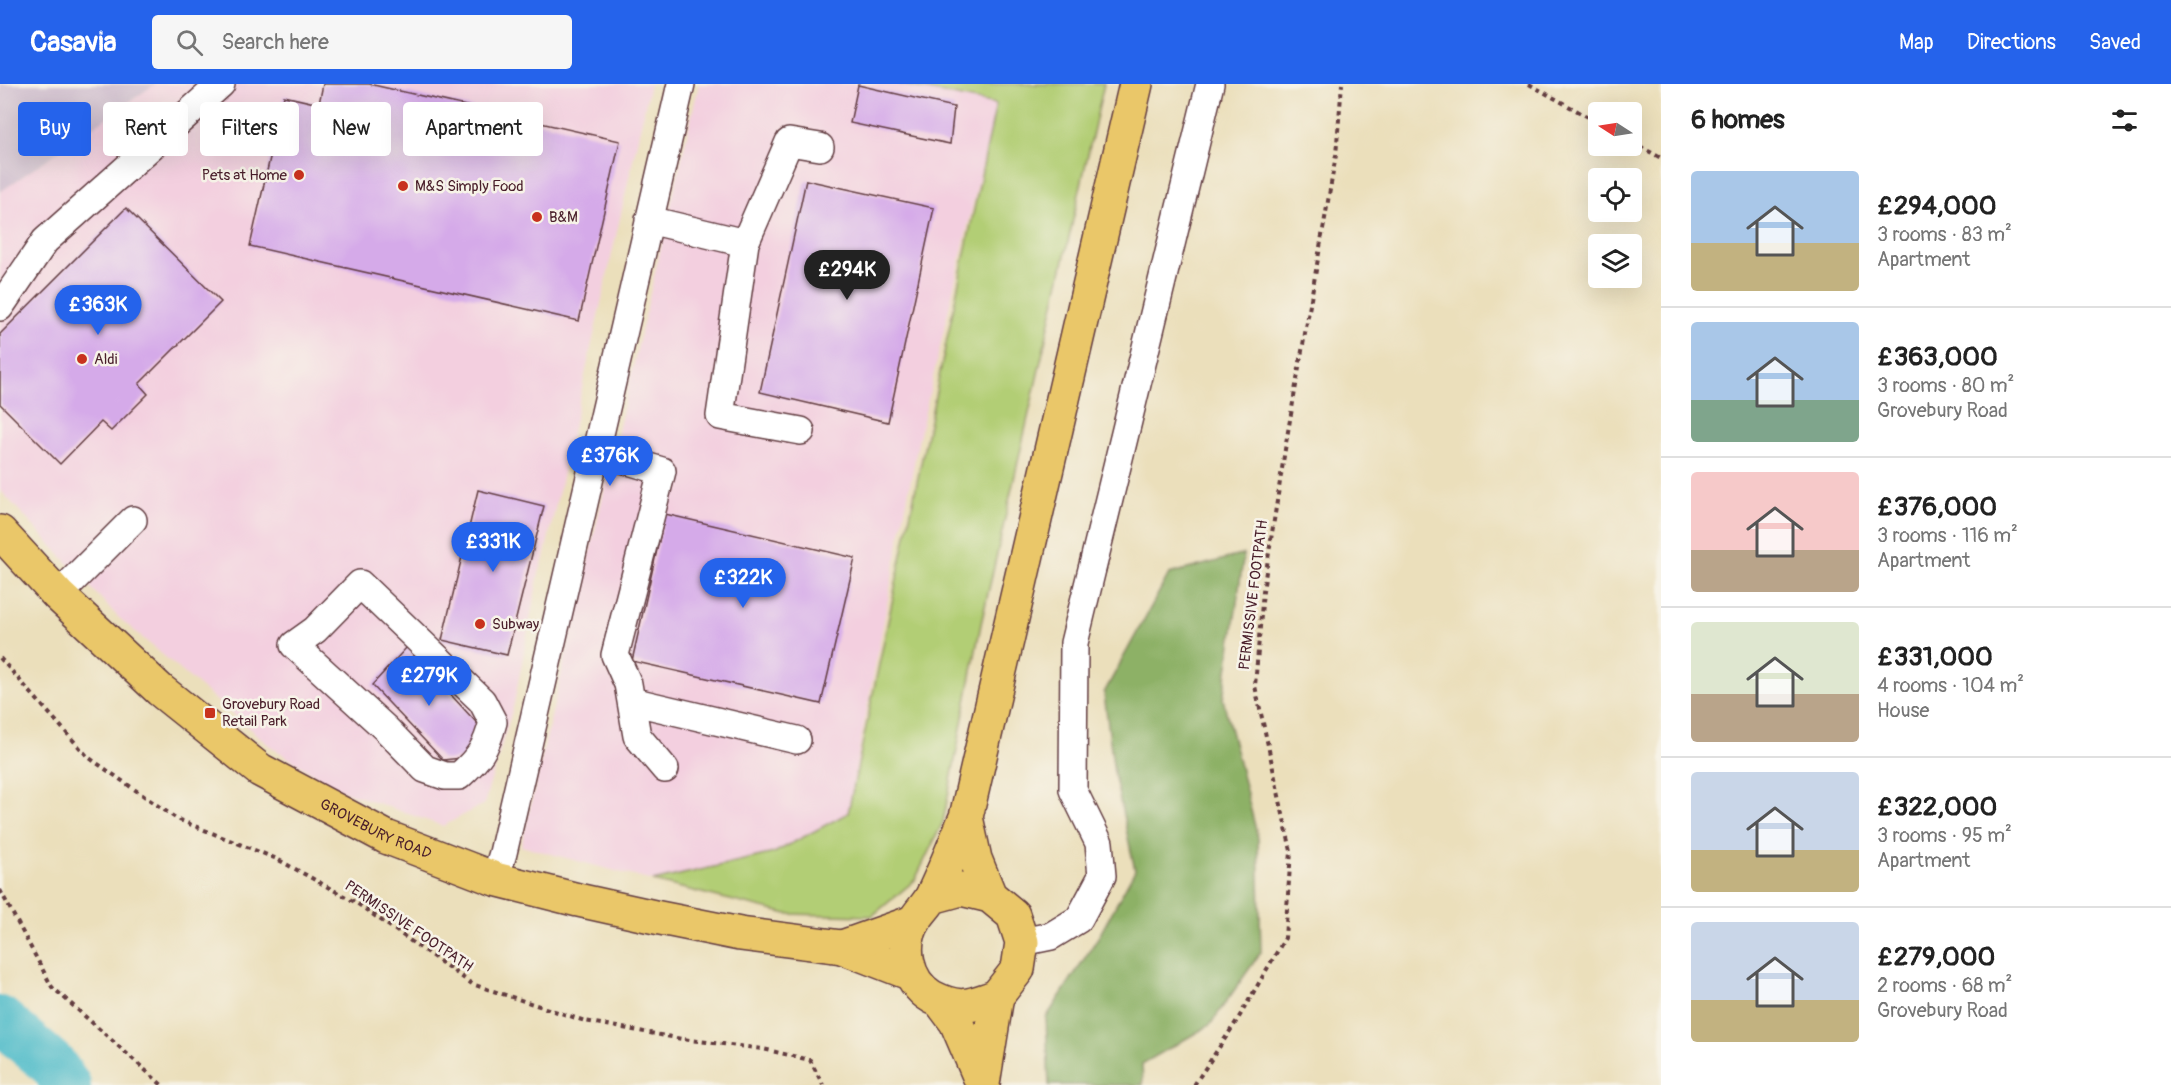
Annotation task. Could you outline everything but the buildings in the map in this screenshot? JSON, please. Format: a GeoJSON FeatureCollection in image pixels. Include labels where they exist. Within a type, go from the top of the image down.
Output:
{"type":"FeatureCollection","features":[{"type":"Feature","properties":{"kind":"main road"},"geometry":{"type":"LineString","coordinates":[[997,996],[967,1007],[941,1002],[922,991],[909,973],[906,948],[966,817],[1136,84]]}},
{"type":"Feature","properties":{"kind":"main road","name":"GROVEBURY ROAD"},"geometry":{"type":"LineString","coordinates":[[0,532],[58,595],[160,690],[260,770],[386,837],[495,879],[578,900],[740,934],[842,947],[909,973]]}},
{"type":"Feature","properties":{"kind":"main road"},"geometry":{"type":"LineString","coordinates":[[966,817],[975,859],[990,896]]}},
{"type":"Feature","properties":{"kind":"main road"},"geometry":{"type":"LineString","coordinates":[[923,909],[961,889],[990,896],[1013,915],[1022,942],[1018,969],[997,996],[983,1085]]}},
{"type":"Feature","properties":{"kind":"main road","name":"GROVEBURY ROAD"},"geometry":{"type":"LineString","coordinates":[[842,947],[923,909]]}},
{"type":"Feature","properties":{"kind":"main road"},"geometry":{"type":"LineString","coordinates":[[941,1002],[956,1022],[983,1085]]}},
{"type":"Feature","properties":{"kind":"street"},"geometry":{"type":"LineString","coordinates":[[0,307],[45,241],[221,84]]}},
{"type":"Feature","properties":{"kind":"street"},"geometry":{"type":"LineString","coordinates":[[495,879],[506,841],[681,84]]}},
{"type":"Feature","properties":{"kind":"street"},"geometry":{"type":"LineString","coordinates":[[1022,942],[1051,936],[1079,919],[1102,876],[1099,843],[1073,790],[1074,644],[1210,84]]}},
{"type":"Feature","properties":{"kind":"street"},"geometry":{"type":"LineString","coordinates":[[801,431],[720,416],[745,243],[789,142],[820,147]]}},
{"type":"Feature","properties":{"kind":"street"},"geometry":{"type":"LineString","coordinates":[[649,220],[745,243]]}},
{"type":"Feature","properties":{"kind":"street"},"geometry":{"type":"LineString","coordinates":[[595,451],[662,471],[615,655],[628,684],[637,736],[665,769]]}},
{"type":"Feature","properties":{"kind":"street"},"geometry":{"type":"LineString","coordinates":[[58,595],[133,520]]}},
{"type":"Feature","properties":{"kind":"street"},"geometry":{"type":"LineString","coordinates":[[360,584],[482,701],[493,723],[488,743],[474,762],[459,776],[445,776],[425,769],[385,728],[294,645],[315,630],[360,584]]}},
{"type":"Feature","properties":{"kind":"street"},"geometry":{"type":"LineString","coordinates":[[631,701],[797,740]]}},
{"type":"Feature","properties":{"kind":"path","name":"PERMISSIVE FOOTPATH"},"geometry":{"type":"LineString","coordinates":[[1194,1085],[1238,1019],[1285,938],[1291,851],[1255,686],[1263,591],[1286,442],[1336,154],[1342,84]]}},
{"type":"Feature","properties":{"kind":"path"},"geometry":{"type":"LineString","coordinates":[[1529,84],[1588,117]]}},
{"type":"Feature","properties":{"kind":"path"},"geometry":{"type":"LineString","coordinates":[[1642,148],[1661,158]]}},
{"type":"Feature","properties":{"kind":"path","name":"PERMISSIVE FOOTPATH"},"geometry":{"type":"LineString","coordinates":[[0,658],[88,757],[168,813],[177,819],[277,859],[355,902],[472,984],[585,1021],[682,1039],[763,1049],[810,1060],[823,1085]]}},
{"type":"Feature","properties":{"kind":"path"},"geometry":{"type":"LineString","coordinates":[[0,890],[52,987],[162,1085]]}},
{"type":"Feature","properties":{"kind":"shaded area"},"geometry":{"type":"Polygon","coordinates":[[[0,84],[155,84],[129,102],[103,102],[103,120],[91,129],[91,102],[18,102],[18,156],[52,156],[0,192],[0,84]]]}},
{"type":"Feature","properties":{"kind":"shaded area","name":"Grovebury Road Retail Park"},"geometry":{"type":"Polygon","coordinates":[[[155,84],[650,84],[539,573],[514,704],[484,804],[443,826],[335,788],[270,746],[118,617],[0,490],[0,192],[52,156],[91,156],[91,129],[103,120],[103,156],[188,156],[188,102],[129,102],[155,84]]]}},
{"type":"Feature","properties":{"kind":"shaded area"},"geometry":{"type":"Polygon","coordinates":[[[699,84],[899,84],[996,104],[918,443],[847,814],[774,853],[653,881],[521,846],[699,84]]]}},
{"type":"Feature","properties":{"kind":"green space"},"geometry":{"type":"Polygon","coordinates":[[[899,84],[1104,84],[981,624],[943,822],[915,880],[872,916],[787,914],[653,881],[774,853],[848,813],[996,104],[899,84]]]}},
{"type":"Feature","properties":{"kind":"green space"},"geometry":{"type":"Polygon","coordinates":[[[1244,554],[1223,699],[1258,838],[1261,952],[1210,1025],[1142,1064],[1143,1085],[1049,1085],[1046,1018],[1099,936],[1135,870],[1114,773],[1104,693],[1169,574],[1244,554]]]}},
{"type":"Feature","properties":{"kind":"waterway"},"geometry":{"type":"LineString","coordinates":[[0,1020],[53,1065],[67,1085]]}},
{"type":"Feature","properties":{"kind":"place","name":"Pets at Home"},"geometry":{"type":"Point","coordinates":[299,175]}},
{"type":"Feature","properties":{"kind":"place","name":"M&S Simply Food"},"geometry":{"type":"Point","coordinates":[403,186]}},
{"type":"Feature","properties":{"kind":"place","name":"B&M"},"geometry":{"type":"Point","coordinates":[537,217]}},
{"type":"Feature","properties":{"kind":"place","name":"Aldi"},"geometry":{"type":"Point","coordinates":[82,359]}},
{"type":"Feature","properties":{"kind":"place","name":"Subway"},"geometry":{"type":"Point","coordinates":[480,624]}},
{"type":"Feature","properties":{"kind":"place","name":"Grovebury Road Retail Park"},"geometry":{"type":"Point","coordinates":[210,713]}}]}
